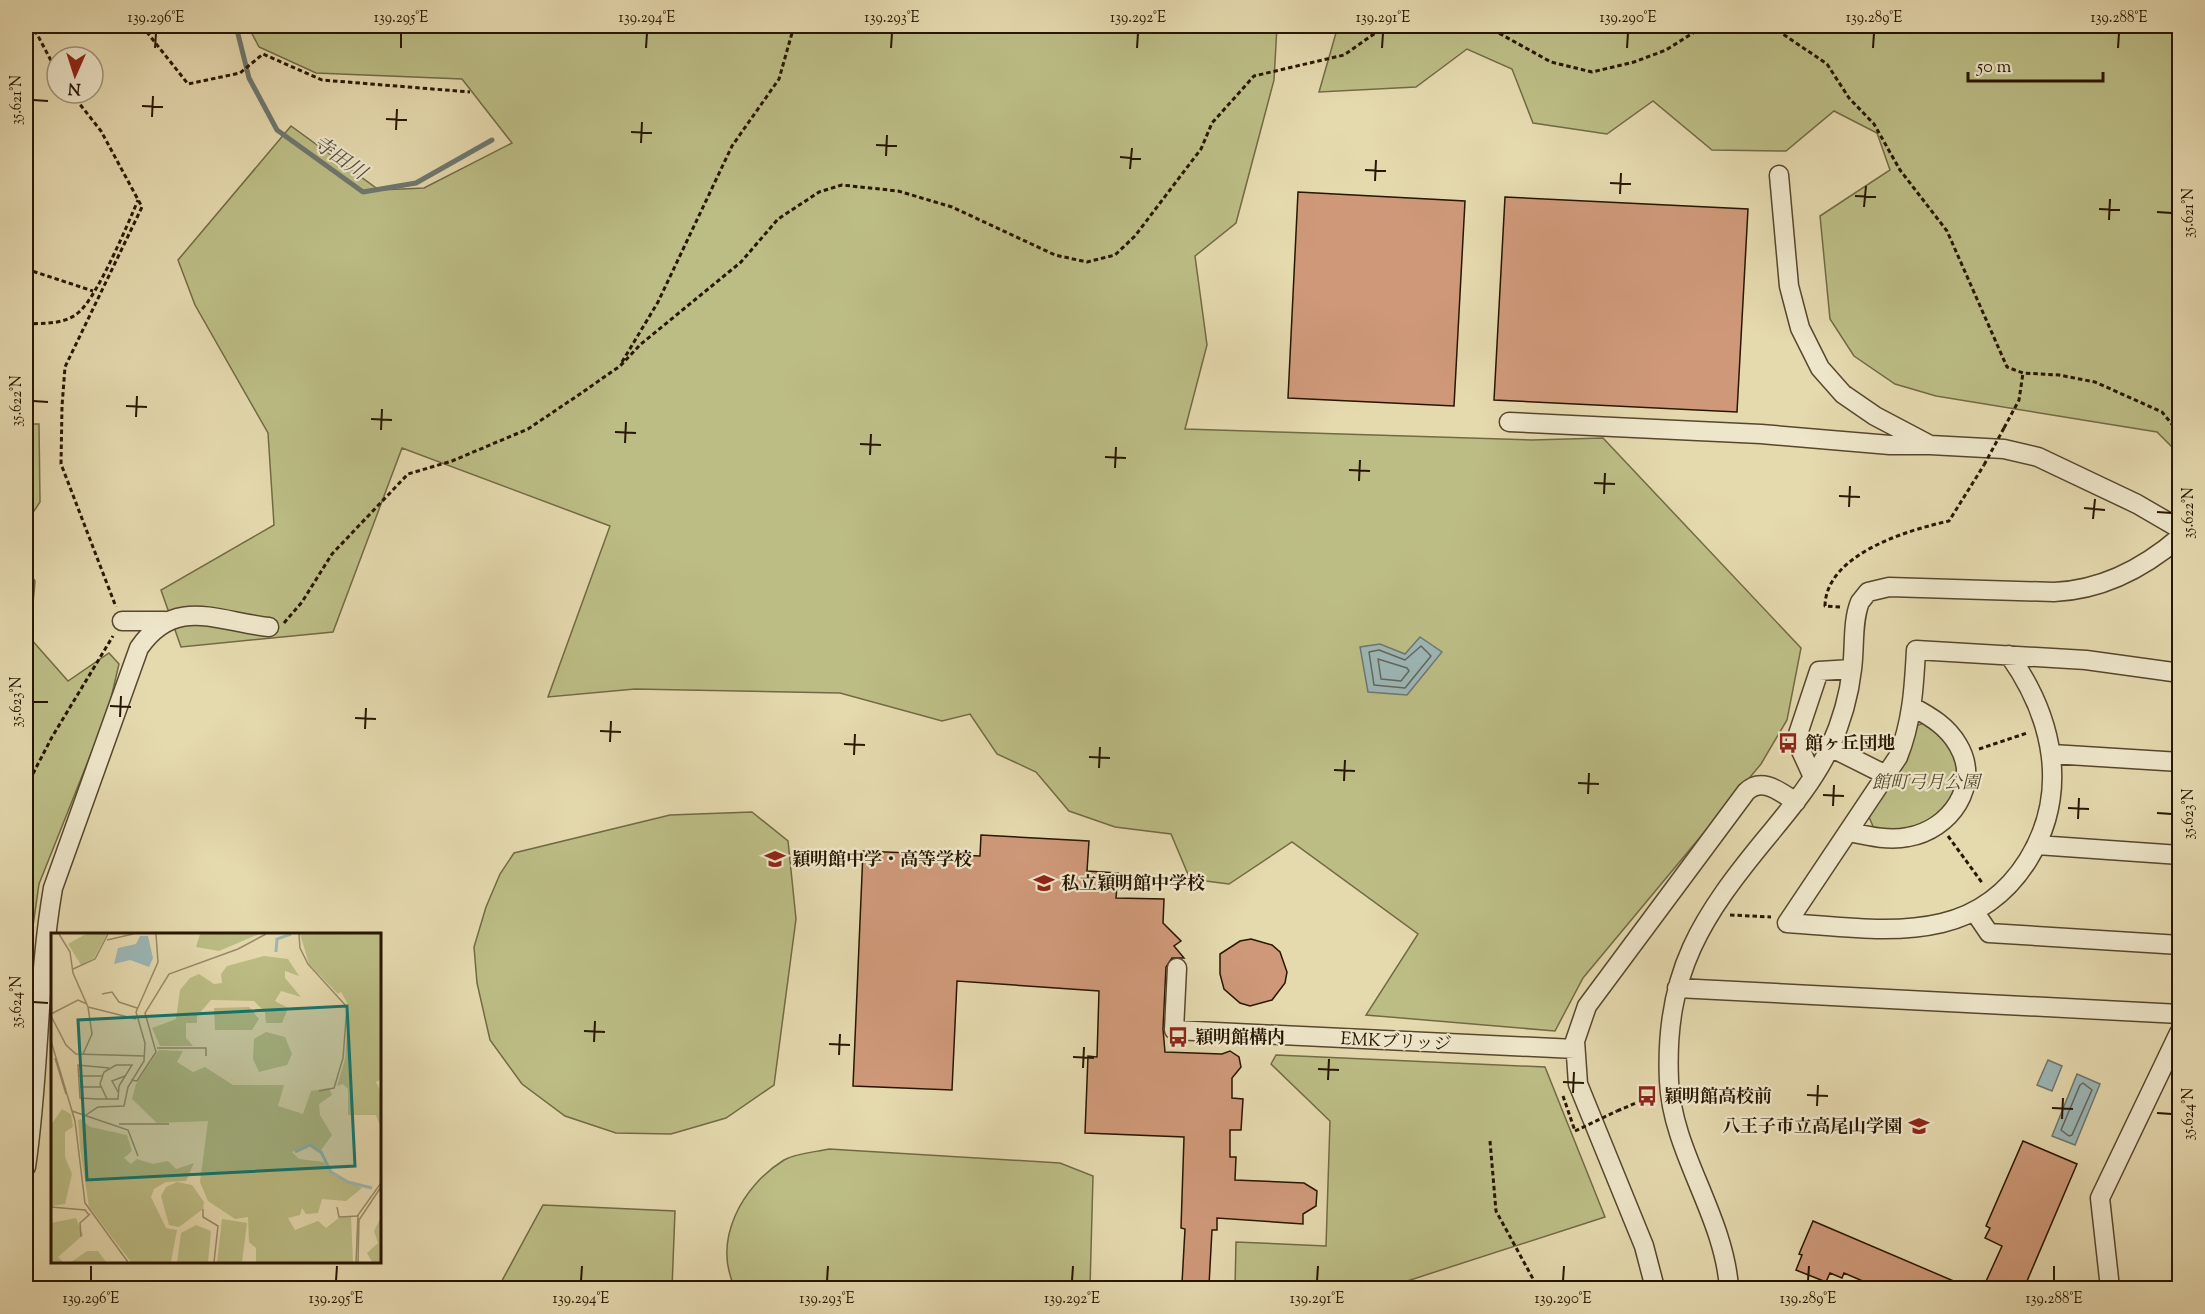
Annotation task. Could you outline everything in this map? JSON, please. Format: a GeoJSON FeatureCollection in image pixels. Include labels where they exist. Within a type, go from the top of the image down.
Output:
{"type":"FeatureCollection","features":[{"type":"Feature","properties":{"kind":"street"},"geometry":{"type":"LineString","coordinates":[[1779,175],[1789,286],[1800,328],[1821,368],[1843,394],[1875,416],[1935,445]]}},
{"type":"Feature","properties":{"kind":"street"},"geometry":{"type":"LineString","coordinates":[[1509,422],[1761,434],[1890,446],[1935,445],[2004,449],[2038,457],[2137,504],[2180,529]]}},
{"type":"Feature","properties":{"kind":"street"},"geometry":{"type":"LineString","coordinates":[[1729,1288],[1720,1240],[1676,1121],[1670,1096],[1669,1031],[1677,988],[1689,950],[1715,903],[1796,802],[1814,777],[1830,747],[1845,707],[1852,669],[1857,608],[1866,594],[1882,587],[2054,592],[2093,587],[2127,574],[2180,537]]}},
{"type":"Feature","properties":{"kind":"street"},"geometry":{"type":"LineString","coordinates":[[122,621],[165,621],[218,616],[269,627]]}},
{"type":"Feature","properties":{"kind":"street"},"geometry":{"type":"LineString","coordinates":[[26,1167],[37,1077],[45,929],[53,888],[139,648],[149,633],[165,621]]}},
{"type":"Feature","properties":{"kind":"street"},"geometry":{"type":"LineString","coordinates":[[2009,655],[2025,681],[2046,727],[2052,753],[2054,783],[2050,813],[2037,845],[2016,879],[1994,900],[1974,911],[1944,922],[1917,928],[1884,929],[1787,923],[1888,777],[1908,734],[1913,707],[1916,650],[2009,655],[2086,660],[2180,673]]}},
{"type":"Feature","properties":{"kind":"street"},"geometry":{"type":"LineString","coordinates":[[1814,777],[1796,740],[1819,671],[1852,669]]}},
{"type":"Feature","properties":{"kind":"street"},"geometry":{"type":"LineString","coordinates":[[1849,832],[1873,837],[1908,838],[1940,825],[1951,815],[1965,788],[1963,754],[1945,728],[1913,707]]}},
{"type":"Feature","properties":{"kind":"street"},"geometry":{"type":"LineString","coordinates":[[1830,747],[1888,777]]}},
{"type":"Feature","properties":{"kind":"street"},"geometry":{"type":"LineString","coordinates":[[2052,753],[2180,762]]}},
{"type":"Feature","properties":{"kind":"street"},"geometry":{"type":"LineString","coordinates":[[1655,1288],[1644,1246],[1578,1084],[1575,1048],[1582,1018],[1594,995],[1746,792],[1752,787],[1768,785],[1796,802]]}},
{"type":"Feature","properties":{"kind":"street"},"geometry":{"type":"LineString","coordinates":[[2037,845],[2180,855]]}},
{"type":"Feature","properties":{"kind":"street"},"geometry":{"type":"LineString","coordinates":[[1974,911],[1989,933],[2180,945]]}},
{"type":"Feature","properties":{"kind":"street","name":"EMKブリッジ"},"geometry":{"type":"LineString","coordinates":[[1177,968],[1174,1030],[1575,1048]]}},
{"type":"Feature","properties":{"kind":"street"},"geometry":{"type":"LineString","coordinates":[[1677,988],[2180,1014]]}},
{"type":"Feature","properties":{"kind":"street"},"geometry":{"type":"LineString","coordinates":[[2110,1288],[2100,1197],[2179,1033]]}},
{"type":"Feature","properties":{"kind":"path"},"geometry":{"type":"LineString","coordinates":[[28,26],[37,34],[45,49]]}},
{"type":"Feature","properties":{"kind":"path"},"geometry":{"type":"LineString","coordinates":[[142,26],[188,84],[240,73],[263,54],[322,80],[470,92]]}},
{"type":"Feature","properties":{"kind":"path"},"geometry":{"type":"LineString","coordinates":[[620,366],[667,283],[732,146],[779,79],[794,26]]}},
{"type":"Feature","properties":{"kind":"path"},"geometry":{"type":"LineString","coordinates":[[269,627],[285,623],[302,602],[332,554],[408,474],[452,461],[528,429],[620,366],[641,344],[741,262],[778,219],[819,192],[842,185],[898,191],[951,207],[1055,255],[1087,262],[1115,255],[1135,236],[1201,149],[1212,123],[1254,76],[1344,55],[1381,29],[1390,26]]}},
{"type":"Feature","properties":{"kind":"path"},"geometry":{"type":"LineString","coordinates":[[1486,26],[1551,62],[1592,72],[1634,62],[1666,50],[1704,26]]}},
{"type":"Feature","properties":{"kind":"path"},"geometry":{"type":"LineString","coordinates":[[1763,26],[1777,30],[1827,64],[1849,98],[1875,124],[1900,170],[1947,231],[2007,367],[2023,373],[2059,375],[2095,382],[2162,412],[2180,434]]}},
{"type":"Feature","properties":{"kind":"path"},"geometry":{"type":"LineString","coordinates":[[26,787],[52,737],[122,621],[61,464],[62,406],[65,367],[141,207],[101,131],[80,105]]}},
{"type":"Feature","properties":{"kind":"path"},"geometry":{"type":"LineString","coordinates":[[26,324],[60,322],[79,313],[124,233],[138,198]]}},
{"type":"Feature","properties":{"kind":"path"},"geometry":{"type":"LineString","coordinates":[[26,269],[93,291]]}},
{"type":"Feature","properties":{"kind":"path"},"geometry":{"type":"LineString","coordinates":[[1857,608],[1825,606],[1826,592],[1839,572],[1881,543],[1911,530],[1949,521],[1984,465],[2019,400],[2023,373]]}},
{"type":"Feature","properties":{"kind":"path"},"geometry":{"type":"LineString","coordinates":[[1963,754],[2046,727]]}},
{"type":"Feature","properties":{"kind":"path"},"geometry":{"type":"LineString","coordinates":[[1940,825],[1994,900]]}},
{"type":"Feature","properties":{"kind":"path"},"geometry":{"type":"LineString","coordinates":[[1736,915],[1764,917]]}},
{"type":"Feature","properties":{"kind":"path"},"geometry":{"type":"LineString","coordinates":[[1563,1102],[1575,1131],[1636,1103]]}},
{"type":"Feature","properties":{"kind":"path"},"geometry":{"type":"LineString","coordinates":[[1490,1141],[1496,1211],[1538,1288]]}},
{"type":"Feature","properties":{"kind":"green space"},"geometry":{"type":"Polygon","coordinates":[[[248,26],[1277,26],[1274,80],[1236,223],[1195,256],[1207,345],[1185,429],[1532,440],[1603,438],[1801,648],[1787,720],[1761,764],[1583,978],[1555,1031],[1366,1015],[1418,934],[1292,842],[1229,884],[1190,879],[1171,834],[1115,827],[1069,811],[1036,772],[997,754],[970,714],[942,721],[840,693],[635,689],[548,697],[610,526],[402,448],[333,632],[181,647],[161,590],[274,525],[268,433],[195,305],[178,260],[291,126],[379,190],[424,188],[512,143],[462,79],[316,73],[259,47],[248,26]]]}},
{"type":"Feature","properties":{"kind":"green space"},"geometry":{"type":"Polygon","coordinates":[[[1338,26],[2179,26],[2179,454],[2157,432],[1936,396],[1895,384],[1854,356],[1830,319],[1820,216],[1890,170],[1877,133],[1834,111],[1786,151],[1712,150],[1653,101],[1607,134],[1533,123],[1512,69],[1467,49],[1416,87],[1319,92],[1338,26]]]}},
{"type":"Feature","properties":{"kind":"green space"},"geometry":{"type":"Polygon","coordinates":[[[26,424],[39,424],[40,502],[26,523],[26,424]]]}},
{"type":"Feature","properties":{"kind":"green space"},"geometry":{"type":"Polygon","coordinates":[[[26,568],[35,581],[30,638],[68,681],[109,653],[119,664],[108,711],[39,884],[31,940],[26,1079],[26,568]]]}},
{"type":"Feature","properties":{"kind":"green space","name":"館町弓月公園"},"geometry":{"type":"Polygon","coordinates":[[[1930,721],[1956,754],[1960,767],[1956,791],[1940,812],[1919,827],[1903,833],[1875,831],[1869,817],[1893,780],[1918,725],[1930,721]]]}},
{"type":"Feature","properties":{"kind":"green space"},"geometry":{"type":"Polygon","coordinates":[[[752,812],[788,841],[796,919],[774,1085],[726,1118],[671,1134],[616,1133],[565,1116],[522,1084],[490,1040],[477,983],[474,947],[486,907],[500,874],[514,853],[670,815],[752,812]]]}},
{"type":"Feature","properties":{"kind":"green space"},"geometry":{"type":"Polygon","coordinates":[[[1276,1055],[1545,1067],[1605,1217],[1404,1282],[1403,1288],[1235,1288],[1236,1242],[1326,1246],[1330,1121],[1271,1064],[1276,1055]]]}},
{"type":"Feature","properties":{"kind":"green space"},"geometry":{"type":"Polygon","coordinates":[[[829,1149],[1060,1163],[1093,1176],[1090,1288],[735,1288],[729,1270],[727,1251],[729,1233],[744,1199],[755,1184],[784,1160],[800,1154],[829,1149]]]}},
{"type":"Feature","properties":{"kind":"green space"},"geometry":{"type":"Polygon","coordinates":[[[543,1205],[675,1211],[672,1288],[498,1288],[543,1205]]]}},
{"type":"Feature","properties":{"kind":"water"},"geometry":{"type":"Polygon","coordinates":[[[1420,637],[1442,652],[1407,695],[1368,692],[1360,647],[1380,644],[1405,654],[1420,637]]]}},
{"type":"Feature","properties":{"kind":"water"},"geometry":{"type":"Polygon","coordinates":[[[2048,1060],[2062,1066],[2052,1091],[2037,1085],[2048,1060]]]}},
{"type":"Feature","properties":{"kind":"water"},"geometry":{"type":"Polygon","coordinates":[[[2077,1074],[2100,1084],[2075,1145],[2052,1136],[2077,1074]]]}},
{"type":"Feature","properties":{"kind":"building"},"geometry":{"type":"Polygon","coordinates":[[[1298,192],[1465,201],[1454,406],[1288,398],[1298,192]]]}},
{"type":"Feature","properties":{"kind":"building"},"geometry":{"type":"Polygon","coordinates":[[[1505,197],[1748,209],[1737,412],[1494,400],[1505,197]]]}},
{"type":"Feature","properties":{"kind":"building"},"geometry":{"type":"Polygon","coordinates":[[[981,835],[1089,841],[1087,871],[1118,873],[1116,898],[1164,899],[1163,923],[1181,941],[1174,946],[1184,958],[1172,958],[1166,967],[1163,1029],[1165,1052],[1222,1054],[1230,1051],[1239,1057],[1241,1067],[1232,1078],[1232,1098],[1243,1099],[1241,1130],[1230,1130],[1230,1157],[1236,1157],[1235,1180],[1304,1183],[1317,1191],[1316,1206],[1303,1214],[1303,1224],[1217,1218],[1217,1230],[1212,1230],[1209,1285],[1182,1283],[1185,1229],[1181,1228],[1184,1137],[1085,1133],[1088,1056],[1097,1057],[1099,991],[957,981],[952,1090],[853,1086],[863,851],[980,856],[981,835]]]}},
{"type":"Feature","properties":{"kind":"building"},"geometry":{"type":"Polygon","coordinates":[[[1251,939],[1272,945],[1280,952],[1287,972],[1285,983],[1272,1000],[1250,1006],[1240,1003],[1224,989],[1220,974],[1220,954],[1240,941],[1251,939]]]}},
{"type":"Feature","properties":{"kind":"building"},"geometry":{"type":"Polygon","coordinates":[[[2023,1141],[2077,1164],[2024,1288],[1983,1288],[2002,1246],[1985,1238],[1990,1228],[1986,1226],[2023,1141]]]}},
{"type":"Feature","properties":{"kind":"building"},"geometry":{"type":"Polygon","coordinates":[[[1813,1221],[1970,1288],[1879,1288],[1844,1273],[1842,1278],[1830,1273],[1826,1282],[1796,1270],[1802,1255],[1799,1254],[1813,1221]]]}},
{"type":"Feature","properties":{"kind":"waterway","name":"寺田川"},"geometry":{"type":"LineString","coordinates":[[236,26],[249,78],[277,130],[363,192],[416,183],[492,140]]}},
{"type":"Feature","properties":{"kind":"place","name":"館ヶ丘団地"},"geometry":{"type":"Point","coordinates":[1788,743]}},
{"type":"Feature","properties":{"kind":"place","name":"穎明館中学・高等学校"},"geometry":{"type":"Point","coordinates":[775,859]}},
{"type":"Feature","properties":{"kind":"place","name":"私立穎明館中学校"},"geometry":{"type":"Point","coordinates":[1044,883]}},
{"type":"Feature","properties":{"kind":"place","name":"穎明館構内"},"geometry":{"type":"Point","coordinates":[1178,1037]}},
{"type":"Feature","properties":{"kind":"place","name":"穎明館高校前"},"geometry":{"type":"Point","coordinates":[1647,1096]}},
{"type":"Feature","properties":{"kind":"place","name":"八王子市立高尾山学園"},"geometry":{"type":"Point","coordinates":[1919,1126]}}]}
